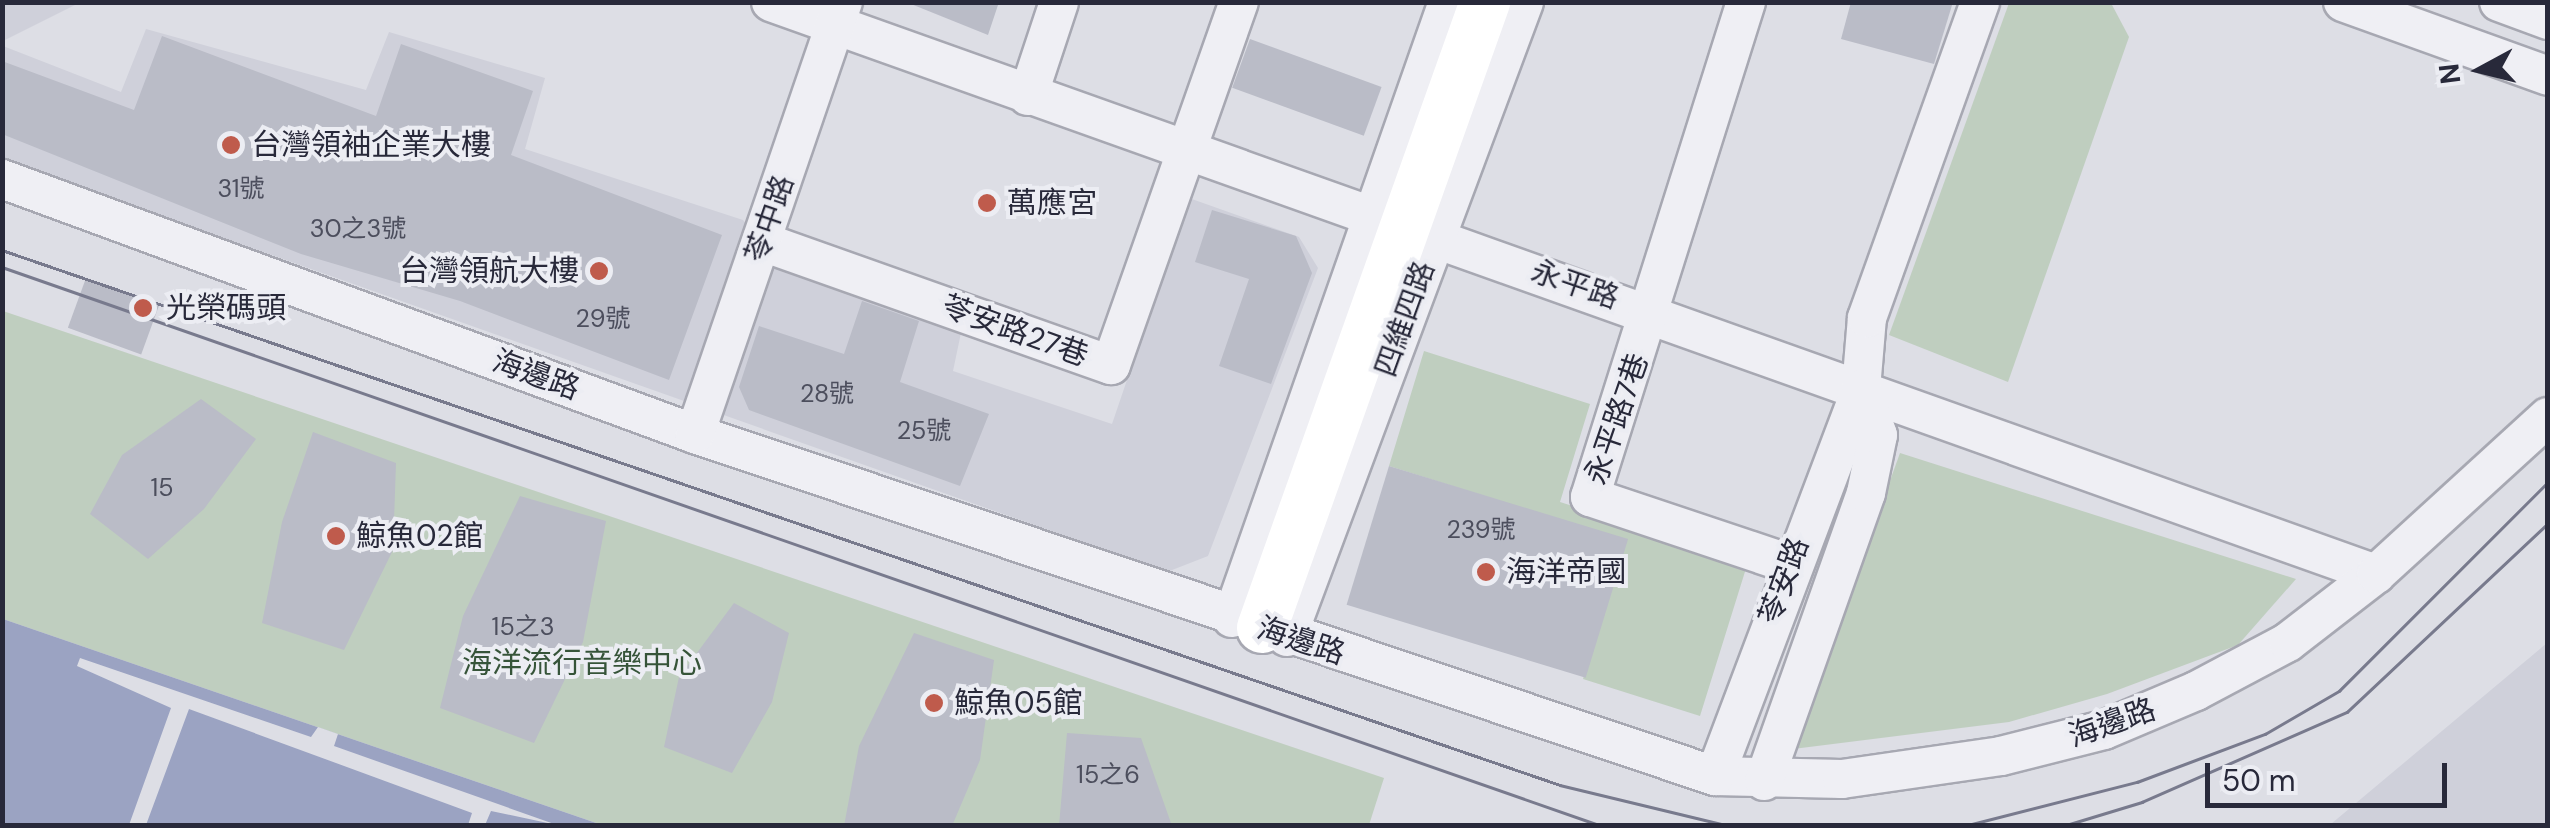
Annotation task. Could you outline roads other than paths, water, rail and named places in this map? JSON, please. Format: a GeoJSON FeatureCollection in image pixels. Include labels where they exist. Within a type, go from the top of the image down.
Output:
{"type":"FeatureCollection","features":[{"type":"Feature","properties":{"kind":"main road","name":"四維四路"},"geometry":{"type":"LineString","coordinates":[[1260,628],[1485,2]]}},
{"type":"Feature","properties":{"kind":"street","name":"永平路"},"geometry":{"type":"LineString","coordinates":[[771,2],[839,14],[1028,96],[1187,154],[1653,312],[2376,574]]}},
{"type":"Feature","properties":{"kind":"street"},"geometry":{"type":"LineString","coordinates":[[1028,96],[1060,2]]}},
{"type":"Feature","properties":{"kind":"street"},"geometry":{"type":"LineString","coordinates":[[1187,154],[1239,2]]}},
{"type":"Feature","properties":{"kind":"street","name":"四維四路"},"geometry":{"type":"LineString","coordinates":[[1404,229],[1448,2]]}},
{"type":"Feature","properties":{"kind":"street","name":"四維四路"},"geometry":{"type":"LineString","coordinates":[[1404,229],[1524,2]]}},
{"type":"Feature","properties":{"kind":"street"},"geometry":{"type":"LineString","coordinates":[[1653,312],[1746,2]]}},
{"type":"Feature","properties":{"kind":"street","name":"苓安路"},"geometry":{"type":"LineString","coordinates":[[1715,776],[1790,564],[1861,390],[1867,318],[1980,2]]}},
{"type":"Feature","properties":{"kind":"street"},"geometry":{"type":"LineString","coordinates":[[2343,2],[2548,76]]}},
{"type":"Feature","properties":{"kind":"street"},"geometry":{"type":"LineString","coordinates":[[2499,2],[2548,20]]}},
{"type":"Feature","properties":{"kind":"street","name":"苓中路"},"geometry":{"type":"LineString","coordinates":[[695,434],[839,14]]}},
{"type":"Feature","properties":{"kind":"street","name":"苓安路27巷"},"geometry":{"type":"LineString","coordinates":[[763,242],[1111,365],[1187,154]]}},
{"type":"Feature","properties":{"kind":"street","name":"海邊路"},"geometry":{"type":"LineString","coordinates":[[2,179],[695,434],[1260,628],[1715,776],[1764,781],[1923,768],[2104,730],[2288,642],[2376,574],[2548,417]]}},
{"type":"Feature","properties":{"kind":"street","name":"永平路7巷"},"geometry":{"type":"LineString","coordinates":[[1653,312],[1590,497],[1790,564]]}},
{"type":"Feature","properties":{"kind":"street","name":"苓安路"},"geometry":{"type":"LineString","coordinates":[[1764,781],[1866,493],[1878,435],[1861,390]]}},
{"type":"Feature","properties":{"kind":"water"},"geometry":{"type":"Polygon","coordinates":[[[3,619],[602,825],[3,826],[3,619]]]}},
{"type":"Feature","properties":{"kind":"tram line"},"geometry":{"type":"LineString","coordinates":[[2,250],[1560,785],[1730,826]]}},
{"type":"Feature","properties":{"kind":"tram line"},"geometry":{"type":"LineString","coordinates":[[2,267],[1602,826]]}},
{"type":"Feature","properties":{"kind":"tram line"},"geometry":{"type":"LineString","coordinates":[[1964,826],[2137,782],[2265,734],[2339,691],[2548,482]]}},
{"type":"Feature","properties":{"kind":"tram line"},"geometry":{"type":"LineString","coordinates":[[2063,826],[2142,802],[2347,712],[2548,523]]}},
{"type":"Feature","properties":{"kind":"place","name":"台灣領袖企業大樓"},"geometry":{"type":"Point","coordinates":[231,145]}},
{"type":"Feature","properties":{"kind":"place","name":"萬應宮"},"geometry":{"type":"Point","coordinates":[987,203]}},
{"type":"Feature","properties":{"kind":"place","name":"台灣領航大樓"},"geometry":{"type":"Point","coordinates":[599,271]}},
{"type":"Feature","properties":{"kind":"place","name":"光榮碼頭"},"geometry":{"type":"Point","coordinates":[143,308]}},
{"type":"Feature","properties":{"kind":"place","name":"鯨魚02館"},"geometry":{"type":"Point","coordinates":[336,536]}},
{"type":"Feature","properties":{"kind":"place","name":"海洋帝國"},"geometry":{"type":"Point","coordinates":[1486,572]}},
{"type":"Feature","properties":{"kind":"place","name":"鯨魚05館"},"geometry":{"type":"Point","coordinates":[934,703]}},
{"type":"Feature","properties":{"kind":"park label","name":"海洋流行音樂中心"},"geometry":{"type":"Point","coordinates":[582,663]}}]}
